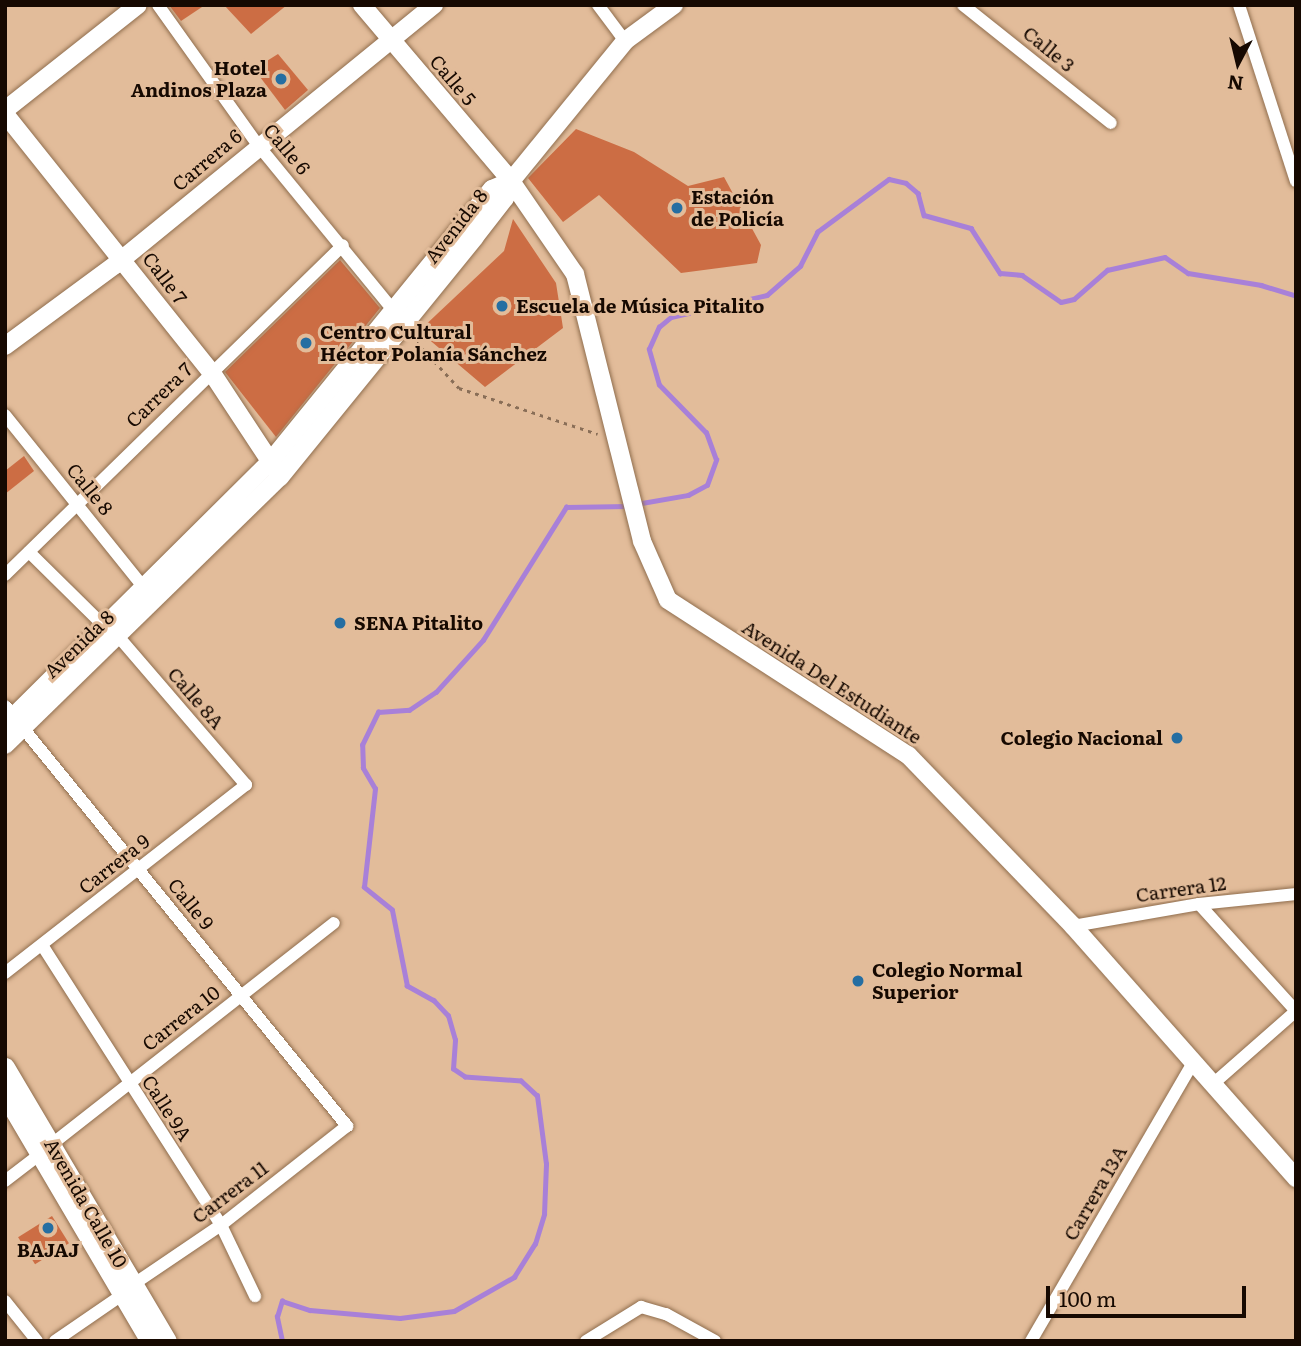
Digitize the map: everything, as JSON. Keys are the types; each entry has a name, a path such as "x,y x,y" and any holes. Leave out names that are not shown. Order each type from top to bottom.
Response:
{"main road":[{"path":"5,112 138,5"},
{"name":"Calle 5","path":"362,5 511,181"},
{"name":"Carrera 6","path":"5,346 124,257 258,145 434,5"},
{"path":"511,181 625,41 674,5"},
{"name":"Calle 7","path":"5,112 124,257 212,373 275,469"},
{"name":"Avenida 8","path":"5,745 12,719 112,632 275,469 505,198 511,181"},
{"name":"Avenida Del Estudiante","path":"511,181 575,274 642,541 668,600 908,755 1073,926 1192,1064 1296,1178"},
{"name":"Avenida 8","path":"112,632 145,589 275,469"},
{"name":"Avenida Calle 10","path":"5,1067 46,1149 128,1290 150,1341"},
{"name":"Avenida Calle 10","path":"5,1095 46,1149"},
{"name":"Avenida Calle 10","path":"128,1290 167,1341"}],"street":[{"name":"Calle 6","path":"158,5 258,145 343,244 400,320"},
{"path":"598,5 625,41"},
{"path":"1239,5 1296,181"},
{"name":"Calle 3","path":"971,8 1111,124"},
{"name":"Carrera 7","path":"5,575 343,244"},
{"name":"Calle 8","path":"5,415 145,589"},
{"name":"Calle 8A","path":"29,552 112,632 246,785"},
{"name":"Calle 9","path":"12,719 347,1126"},
{"name":"Carrera 9","path":"5,973 246,785"},
{"name":"Carrera 12","path":"1073,926 1199,904 1296,894"},
{"path":"1199,904 1296,1011 1213,1084"},
{"name":"Carrera 10","path":"5,1181 334,923"},
{"name":"Calle 9A","path":"42,945 128,1084 221,1225 255,1296"},
{"name":"Carrera 13A","path":"1038,1337 1192,1064"},
{"name":"Carrera 11","path":"55,1341 221,1225 347,1126"},
{"path":"5,1301 37,1341"},
{"path":"593,1339 641,1307 666,1314 715,1341"}],"path":[{"path":"400,320 459,388 618,441"}],"building":[{"path":"169,5 205,5 181,21"},
{"path":"224,5 287,5 251,34"},
{"name":"Hotel Andinos Plaza","path":"278,54 308,90 285,110 254,69"},
{"name":"Estación de Policía","path":"576,129 634,152 688,186 724,177 761,245 757,263 681,273 599,195 563,222 528,178"},
{"name":"Escuela de Música Pitalito","path":"513,219 556,283 563,328 485,387 419,331 504,251"},
{"name":"Centro Cultural Héctor Polanía Sánchez","path":"340,260 380,308 276,437 225,372"},
{"path":"24,456 34,471 5,494 5,471"},
{"name":"BAJAJ","path":"52,1216 69,1243 35,1264 18,1237"}],"waterway":[{"path":"636,504 688,495 707,485 716,460 706,433 659,385 649,349 659,327 671,317 767,295 800,266 817,232 889,179 906,183 918,193 924,215 971,228 1000,273 1022,275 1061,302 1074,299 1107,270 1165,257 1188,273 1261,285 1296,296"},
{"path":"282,1341 277,1317 282,1301 310,1310 400,1318 454,1311 514,1277 535,1244 544,1214 546,1164 537,1096 521,1081 465,1077 453,1069 455,1040 448,1016 434,1001 407,986 392,910 364,887 375,789 363,768 362,745 378,712 409,710 436,692 483,640 566,507 628,506"}],"place":[{"name":"Hotel Andinos Plaza","path":"281,79"},
{"name":"Estación de Policía","path":"677,208"},
{"name":"Escuela de Música Pitalito","path":"502,306"},
{"name":"Centro Cultural Héctor Polanía Sánchez","path":"306,343"},
{"name":"SENA Pitalito","path":"340,623"},
{"name":"Colegio Nacional","path":"1177,738"},
{"name":"Colegio Normal Superior","path":"858,981"},
{"name":"BAJAJ","path":"48,1228"}]}
